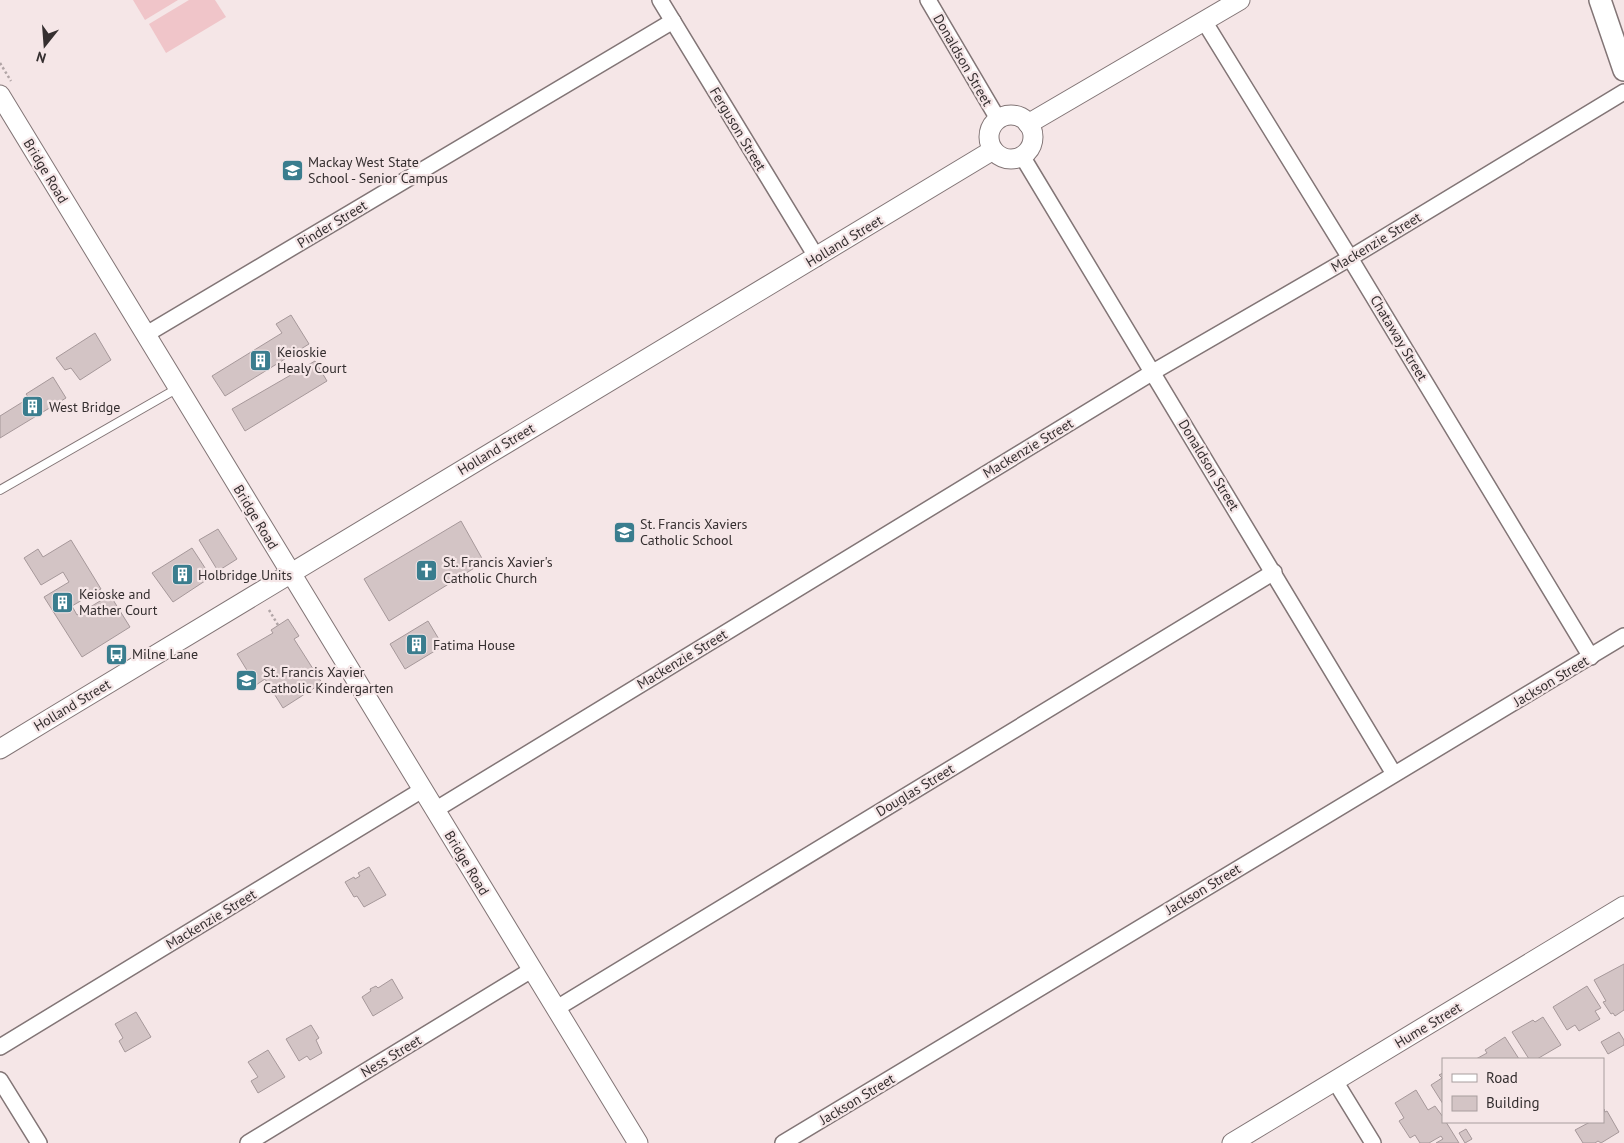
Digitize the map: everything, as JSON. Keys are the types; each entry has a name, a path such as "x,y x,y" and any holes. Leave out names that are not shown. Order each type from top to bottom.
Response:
{"main road":[{"path":"1600,0 1624,70"}],"street":[{"name":"Ferguson Street","path":"660,0 817,258"},
{"name":"Donaldson Street","path":"928,0 998,119"},
{"path":"1028,124 1240,0"},
{"name":"Pinder Street","path":"145,335 673,21"},
{"name":"Chataway Street","path":"1204,21 1350,258 1591,657"},
{"name":"Mackenzie Street","path":"435,810 1153,372 1350,258 1624,92"},
{"name":"Bridge Road","path":"0,96 638,1143"},
{"path":"1013,116 1024,120 1028,124 1033,136 1032,144 1022,156 1006,159 993,150 989,139 990,131 998,119 1013,116"},
{"name":"Holland Street","path":"0,749 290,572 817,258 993,150"},
{"name":"Donaldson Street","path":"1022,156 1394,774"},
{"name":"Douglas Street","path":"556,1008 1274,572"},
{"name":"Jackson Street","path":"783,1143 1624,636"},
{"name":"Mackenzie Street","path":"0,1047 422,790"},
{"name":"Hume Street","path":"1232,1143 1624,906"},
{"name":"Ness Street","path":"248,1143 533,969"},
{"path":"0,1080 39,1143"},
{"path":"1335,1081 1373,1143"}],"lane":[{"path":"0,490 178,388"}],"path":[{"path":"269,610 278,625"}],"shaded area":[{"path":"133,0 178,0 145,20"},
{"path":"189,0 215,0 226,17 166,53 149,24"}],"building":[{"name":"Keioskie Healy Court","path":"291,315 309,344 225,396 212,376 282,333 276,324"},
{"path":"95,333 111,360 80,380 71,368 65,370 56,358"},
{"path":"315,361 327,381 245,431 232,409"},
{"name":"West Bridge","path":"53,377 66,398 0,438 0,416 29,398 26,394"},
{"path":"461,521 484,562 389,621 364,579"},
{"path":"218,529 237,559 218,571 199,540"},
{"name":"Keioske and Mather Court","path":"71,540 101,589 72,606 77,615 110,595 130,627 82,657 44,597 69,582 63,572 41,585 24,558 38,549 43,557"},
{"name":"Holbridge Units","path":"192,548 211,577 173,602 152,573"},
{"path":"288,619 299,636 294,639 322,683 283,708 265,679 256,685 237,654 273,633 271,630"},
{"name":"Fatima House","path":"428,621 443,646 405,669 390,644"},
{"path":"369,867 386,895 364,907 357,896 354,897 345,882 360,876 358,873"},
{"path":"1624,964 1624,1010 1615,1016 1613,1013 1611,1014 1603,1002 1606,1001 1594,980"},
{"path":"392,979 403,998 373,1016 362,997 371,991 370,989 376,986 378,988"},
{"path":"1587,986 1601,1008 1595,1011 1600,1019 1579,1031 1575,1025 1567,1030 1553,1007"},
{"path":"136,1012 151,1037 125,1052 119,1041 123,1038 115,1024"},
{"path":"1543,1017 1561,1045 1539,1058 1528,1058 1512,1032 1533,1020 1535,1022"},
{"path":"311,1025 319,1038 316,1040 322,1053 310,1060 307,1056 299,1061 286,1039"},
{"path":"1619,1032 1624,1040 1624,1045 1608,1054 1601,1042"},
{"path":"1505,1037 1518,1058 1478,1058 1487,1053 1485,1050"},
{"path":"268,1050 285,1077 258,1093 251,1081 258,1077 248,1062"},
{"path":"1442,1078 1442,1102 1431,1085"},
{"path":"1416,1090 1428,1110 1435,1106 1442,1116 1442,1123 1447,1123 1459,1143 1436,1143 1443,1139 1441,1136 1429,1143 1420,1143 1415,1135 1410,1138 1399,1121 1404,1118 1395,1103"},
{"path":"1604,1109 1619,1132 1601,1143 1598,1141 1595,1143 1583,1143 1575,1130 1588,1123 1604,1123"},
{"path":"1466,1129 1472,1139 1465,1143 1459,1133"}],"place":[{"name":"Mackay West State School - Senior Campus","path":"292,170"},
{"name":"Keioskie Healy Court","path":"261,360"},
{"name":"West Bridge","path":"33,407"},
{"name":"St. Francis Xaviers Catholic School","path":"624,532"},
{"name":"St. Francis Xavier's Catholic Church","path":"427,570"},
{"name":"Holbridge Units","path":"182,575"},
{"name":"Keioske and Mather Court","path":"63,602"},
{"name":"Fatima House","path":"417,645"},
{"name":"Milne Lane","path":"116,654"},
{"name":"St. Francis Xavier Catholic Kindergarten","path":"247,680"}]}
